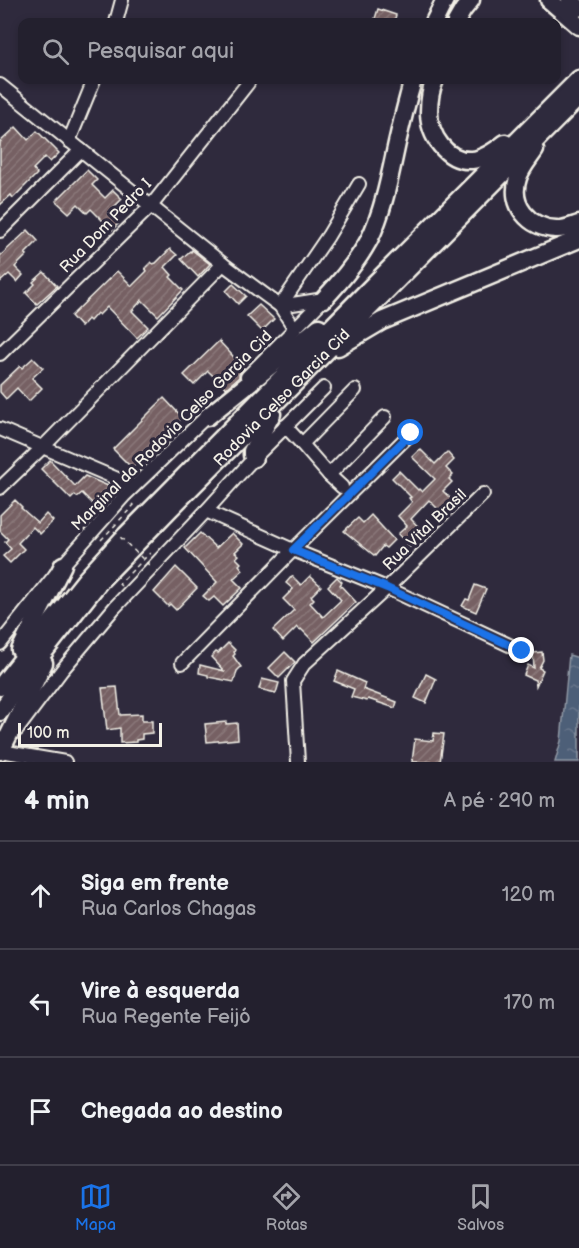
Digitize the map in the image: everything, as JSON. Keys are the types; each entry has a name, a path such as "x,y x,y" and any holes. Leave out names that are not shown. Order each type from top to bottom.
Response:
{"highway":[{"path":"436,18 445,0"},
{"path":"459,18 471,0"},
{"path":"541,0 576,14"},
{"path":"549,0 576,14"},
{"path":"570,0 576,14"},
{"path":"575,0 576,14"},
{"path":"324,299 355,263 377,221 388,185 411,84"},
{"path":"433,84 429,111 431,127 437,140 446,151 463,159 473,160 485,156 551,116"},
{"name":"Rodovia Celso Garcia Cid","path":"0,712 100,581 319,358 577,87"},
{"path":"551,116 518,177 517,201 522,211 539,226 560,230 579,224"},
{"name":"Rodovia Celso Garcia Cid","path":"1,686 80,587 126,536 376,282 551,116"},
{"path":"319,358 382,321 579,239"},
{"path":"207,417 376,282"},
{"path":"254,458 252,451 281,397"},
{"path":"1,686 63,565"},
{"path":"1,752 60,631"}],"street":[{"path":"117,18 122,0"},
{"path":"69,141 92,84"},
{"name":"Rua Dom Pedro I","path":"0,354 151,206 247,84"},
{"path":"1,89 223,264 280,306 295,329"},
{"path":"0,231 81,150"},
{"path":"280,306 328,236 359,184"},
{"path":"0,488 223,264"},
{"path":"280,306 324,299"},
{"name":"Marginal da Rodovia Celso Garcia Cid","path":"0,644 63,565 134,486 207,417 324,299"},
{"path":"65,762 1,752 62,670 115,607 254,458 324,388"},
{"path":"302,444 355,390"},
{"path":"329,475 385,417"},
{"path":"285,426 342,487"},
{"path":"0,429 134,486"},
{"path":"182,663 411,433"},
{"name":"Rua Vital Brasil","path":"298,762 293,681 304,664 387,588 483,494"},
{"path":"206,511 293,550 387,588 522,651"}],"path":[{"path":"114,531 149,565"}],"water":[{"path":"569,655 579,658 579,762 555,762 561,741"}],"building":[{"path":"378,9 396,15 395,18 375,18"},
{"path":"16,127 28,140 37,131 59,153 50,162 45,157 33,169 37,174 13,198 11,195 0,205 0,142"},
{"path":"87,170 97,180 92,185 105,198 113,190 122,199 108,213 118,224 112,230 91,209 87,213 78,204 69,213 56,201"},
{"path":"28,230 38,241 15,267 23,275 17,282 9,274 0,282 0,256"},
{"path":"170,249 177,255 165,267 172,275 170,277 183,290 158,316 142,300 132,311 148,327 137,338 107,307 90,321 88,319 81,327 71,316 117,271 132,286 147,271 145,268 151,262 156,263"},
{"path":"192,250 210,264 198,277 181,259"},
{"path":"44,272 57,286 37,304 26,293 35,284 33,282"},
{"path":"233,284 246,296 238,304 226,291"},
{"path":"259,305 274,319 262,331 247,316"},
{"path":"219,341 244,368 239,377 226,388 208,371 194,385 184,375"},
{"path":"33,358 43,368 32,378 42,388 29,401 17,388 6,399 0,392 0,385 20,366 22,368"},
{"path":"164,398 183,418 132,468 113,449"},
{"path":"420,449 435,464 447,452 454,460 446,468 453,475 449,479 452,482 443,491 456,504 444,515 429,500 411,519 425,534 410,547 398,534 407,526 398,516 412,502 409,498 411,497 392,478 399,471 422,492 435,479 412,457"},
{"path":"50,460 75,486 85,476 115,489 113,497 100,511 82,493 71,499 41,469"},
{"path":"15,500 38,523 46,514 53,521 40,534 33,527 18,543 24,549 10,563 3,556 11,549 5,542 8,539 0,531 0,515"},
{"path":"371,515 394,540 386,548 383,546 375,556 344,531 358,518 363,523"},
{"path":"200,533 216,548 232,533 243,544 235,552 239,555 236,558 243,570 233,579 242,588 223,606 214,597 209,601 203,596 217,582 185,548"},
{"path":"176,567 197,588 176,610 170,604 168,606 154,592"},
{"path":"292,576 301,585 310,576 321,586 311,596 314,599 310,603 323,617 341,600 328,586 337,577 342,582 340,585 356,602 314,642 297,627 283,641 273,630 294,610 283,599 293,589 286,583"},
{"path":"475,585 486,589 476,612 462,606 466,599 469,600"},
{"path":"228,643 235,650 233,656 241,667 237,671 234,682 199,673 200,665 224,671 211,657"},
{"path":"285,652 295,662 279,678 269,668"},
{"path":"542,652 543,660 539,668 543,670 536,686 535,680 524,675 528,665 534,668 533,653"},
{"path":"338,671 365,683 363,689 397,702 395,708 368,699 367,701 351,697 354,689 334,681"},
{"path":"426,674 436,679 426,703 415,698"},
{"path":"262,679 279,683 276,693 259,689"},
{"path":"117,687 120,715 142,714 142,721 152,721 152,733 142,734 142,739 136,742 120,743 120,728 107,730 102,688"},
{"path":"226,722 226,724 237,723 238,739 207,742 205,724"},
{"path":"434,733 444,734 440,762 412,762 415,739 433,741"}],"route":[{"path":"411,433 293,550 387,588 522,651"}]}
